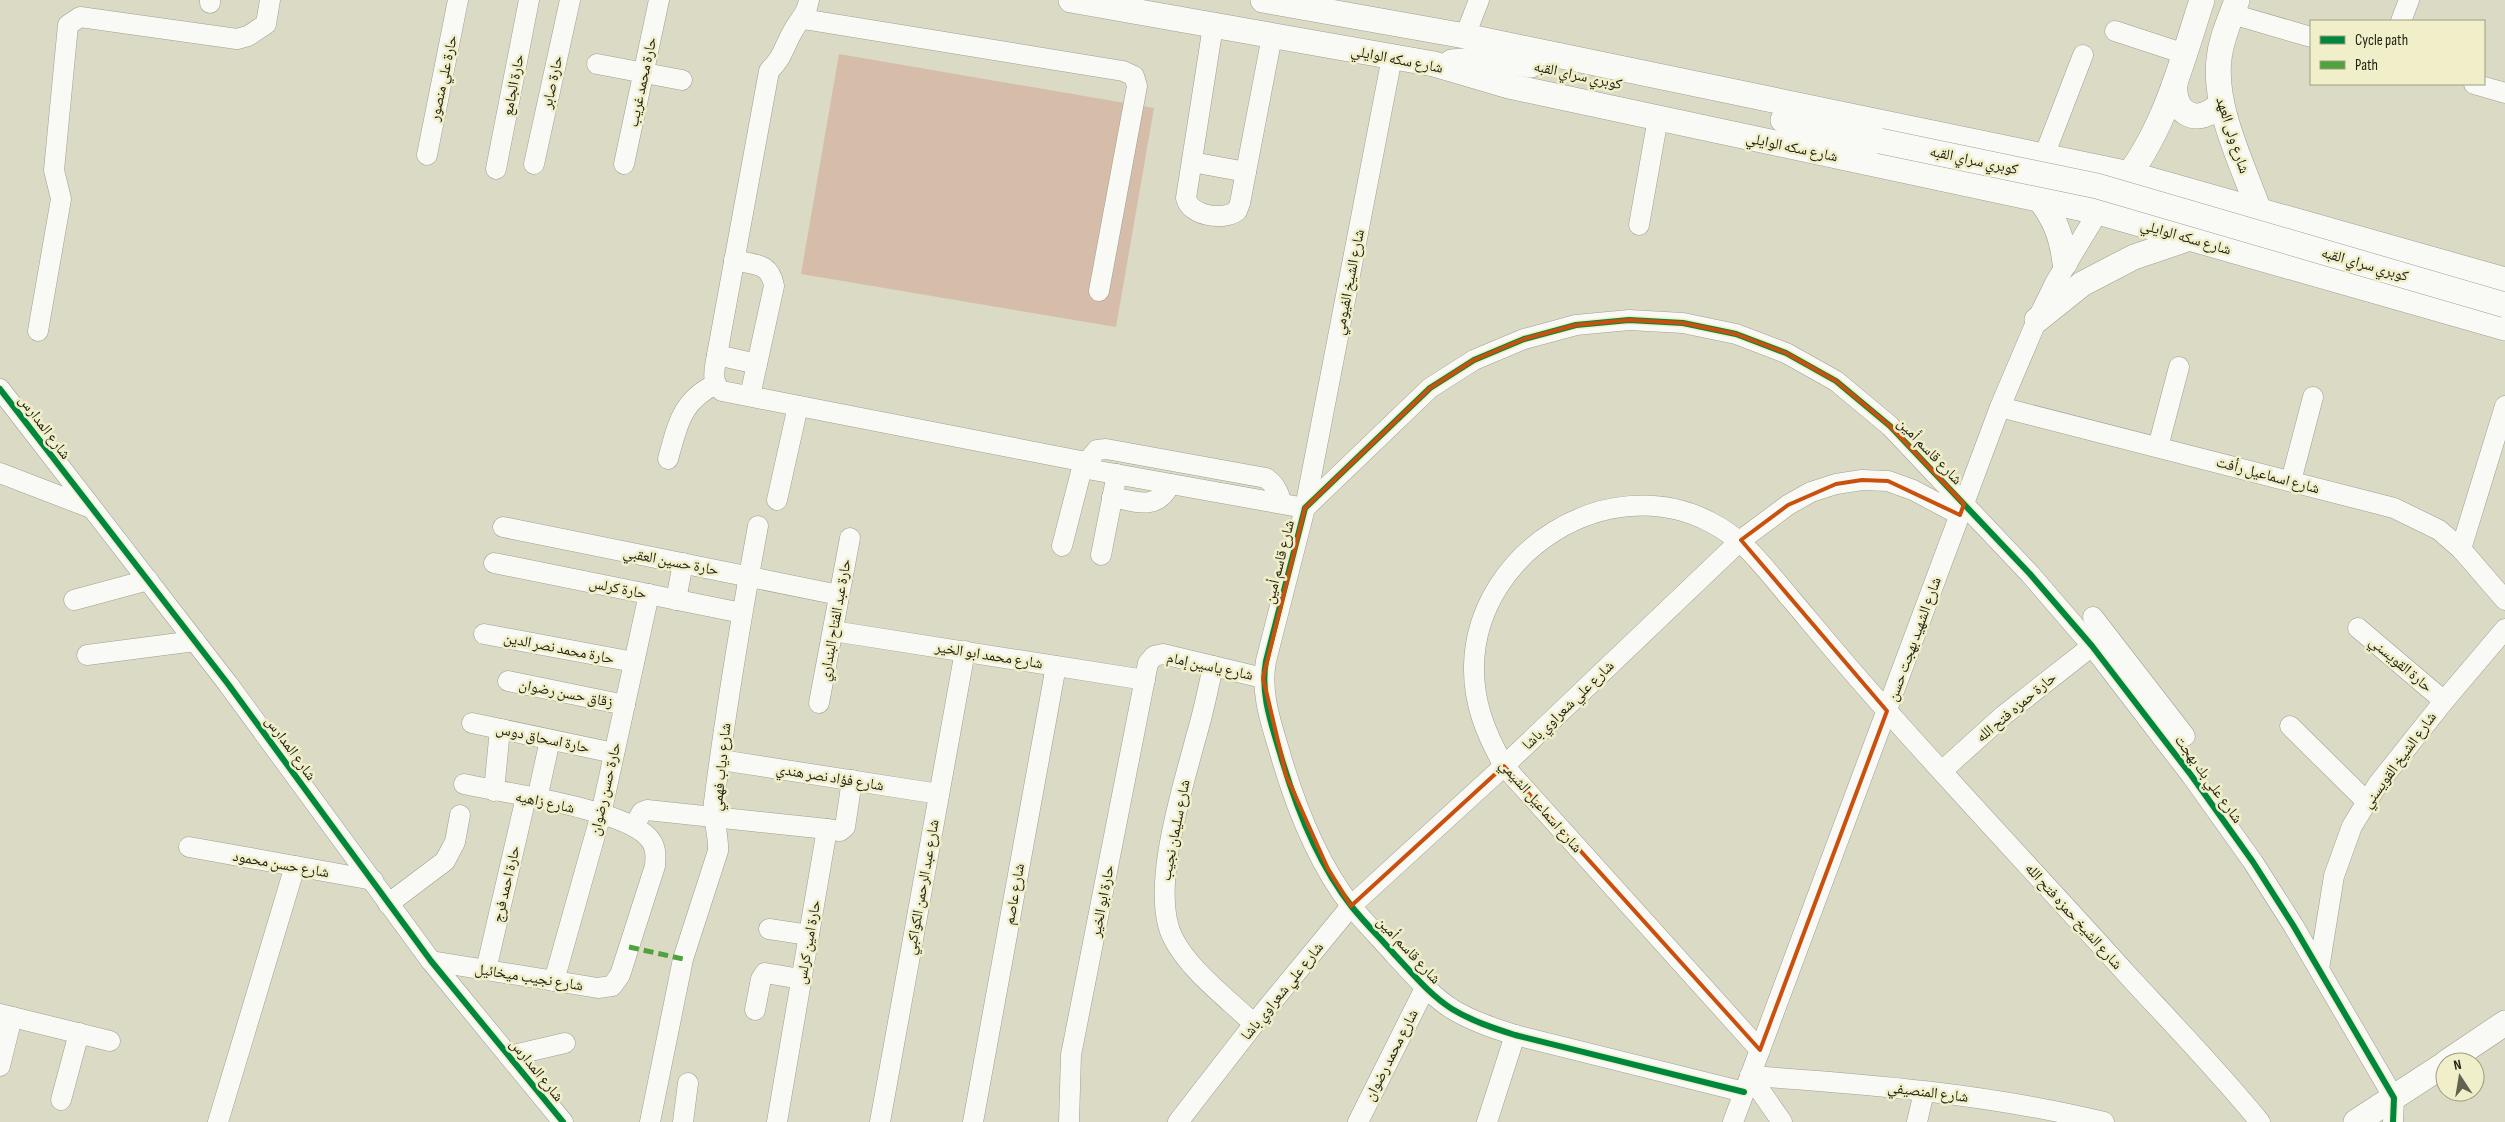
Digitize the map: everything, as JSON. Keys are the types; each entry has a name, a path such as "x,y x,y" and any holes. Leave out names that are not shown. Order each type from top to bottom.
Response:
{"main road":[{"name":"شارع سكه الوايلي","path":"1071,0 1434,64 1509,86 2098,212 2505,328"},
{"path":"1263,0 1465,36 2130,174 2505,280"},
{"path":"2098,212 2130,174 2169,102 2202,0"},
{"name":"شارع ولى العهد","path":"2234,7 2223,33 2218,59 2218,86 2221,102 2259,211"},
{"name":"كوبري سراي القبه","path":"1434,64 1472,60 1512,61 2097,186 2505,305"},
{"path":"2175,83 2174,95 2179,107 2189,114 2201,116 2213,112 2221,102"},
{"path":"2041,201 2054,219 2062,240 2065,263"},
{"path":"2037,320 2082,284 2134,257 2190,238"},
{"path":"2462,1052 2505,1023"},
{"path":"2356,1122 2393,1110 2435,1073"}],"street":[{"path":"38,331 60,198 54,170 68,25 80,17 241,39 266,24 270,0"},
{"name":"حارة علي منصور","path":"427,155 458,0"},
{"name":"حارة الجامع","path":"496,169 529,0"},
{"name":"حارة صابر","path":"534,164 570,0"},
{"name":"حارة محمد غريب","path":"624,164 659,0"},
{"path":"1465,36 1479,0"},
{"path":"2401,20 2409,0"},
{"path":"2234,7 2310,37"},
{"path":"1099,291 1137,86 1134,76 1123,70 806,9 794,28 782,57 769,71 714,372 716,384 722,391 1084,465 1117,474 1306,508"},
{"path":"1212,26 1186,198 1188,205 1194,211 1202,213 1224,216 1237,211 1272,36"},
{"path":"2114,31 2185,54"},
{"path":"2044,156 2083,55"},
{"name":"شارع الشيخ الفيومي","path":"1306,508 1392,57"},
{"path":"597,64 682,80"},
{"path":"2477,85 2505,93"},
{"path":"1639,225 1658,118"},
{"path":"1192,162 1246,172"},
{"name":"شارع الشهيد بهجت حسن","path":"1747,1084 2000,406 2037,320 2065,263 2098,212"},
{"path":"734,260 766,268 773,279 774,286 750,396"},
{"name":"شارع قاسم أمين","path":"1747,1084 1515,1036 1482,1025 1452,1009 1424,988 1351,906 1328,869 1305,823 1286,775 1273,731 1263,678 1306,508 1430,388 1474,360 1524,339 1567,328 1629,320 1683,323 1736,334 1786,353 1836,381 1890,426 1962,509"},
{"path":"717,355 757,364"},
{"path":"2158,447 2179,368"},
{"path":"668,459 681,414 696,396 716,384"},
{"name":"شارع المدارس","path":"0,389 195,641 431,961 564,1122"},
{"path":"2291,481 2313,397"},
{"path":"777,500 798,406"},
{"name":"شارع اسماعيل رأفت","path":"2000,406 2394,508 2439,530 2461,549 2505,600"},
{"path":"2461,549 2505,406"},
{"path":"1062,546 1084,465 1097,450 1106,449 1266,478 1274,484 1279,493 1281,503"},
{"path":"0,473 91,508"},
{"path":"1101,554 1117,474"},
{"name":"شارع علي شعراوي باشا","path":"1178,1122 1254,1024 1351,906 1504,766 1741,540 1788,505 1811,492 1836,484 1862,480 1888,481 1962,509"},
{"path":"1112,497 1146,504 1154,502 1166,492 1170,484"},
{"name":"شارع اسماعيل الشيمي","path":"1760,1050 1504,766 1486,735 1476,700 1474,665 1479,630 1492,596 1512,566 1537,541 1568,522 1602,510 1638,506 1674,510 1708,521 1741,540 1887,712"},
{"name":"شارع علي بك بهجت","path":"1962,509 2030,574 2092,646 2126,675 2191,775 2253,862 2319,969 2393,1110"},
{"name":"شارع دياب فهمي","path":"650,1122 683,959 718,851 719,839 714,816 714,804 732,664 758,526"},
{"name":"حارة حسين العقبي","path":"503,527 839,595"},
{"name":"حارة عبد الفتاح البنداري","path":"819,703 850,538"},
{"name":"حارة كرلس","path":"494,563 742,613"},
{"path":"676,600 683,563"},
{"path":"74,600 148,580"},
{"name":"حارة حسن رضوان","path":"554,981 601,814 648,594"},
{"path":"2093,617 2126,675 2185,736"},
{"name":"حارة القويسني","path":"2358,628 2444,701"},
{"name":"شارع الشيخ القويسني","path":"2319,969 2334,876 2352,826 2378,784 2444,701 2505,629"},
{"name":"شارع محمد ابو الخير","path":"833,631 1145,680"},
{"name":"حارة محمد نصر الدين","path":"484,634 634,662"},
{"path":"87,655 195,641"},
{"name":"حارة حمزه فتح الله","path":"1942,771 2004,715 2092,646"},
{"name":"شارع عبد الرحمن الكواكبي","path":"880,1122 966,651"},
{"name":"شارع ياسين إمام","path":"1145,680 1148,663 1154,656 1164,654 1263,678"},
{"name":"شارع عاصم","path":"973,1122 1056,666"},
{"name":"شارع سليمان نجيب","path":"1213,666 1176,818 1164,882 1165,909 1168,926 1182,952 1254,1024"},
{"name":"حارة ابو الخير","path":"1069,1122 1071,1055 1145,680"},
{"name":"زقاق حسن رضوان","path":"508,681 624,705"},
{"name":"شارع الشيخ حمزه فتح الله","path":"1887,712 2260,1122"},
{"name":"حارة اسحاق دوس","path":"472,723 614,753"},
{"path":"2290,726 2367,802"},
{"path":"494,791 500,729"},
{"name":"حارة احمد فرج","path":"486,970 532,798 550,740"},
{"name":"شارع فؤاد نصر هندي","path":"721,760 939,794"},
{"path":"634,826 642,812 647,810 840,831 845,827 852,780"},
{"name":"شارع زاهيه","path":"464,784 601,814 634,826 650,839 654,848 654,866 620,976"},
{"path":"388,904 445,861 455,842 460,815"},
{"name":"حارة امين كرلس","path":"777,1122 827,829"},
{"name":"شارع حسن محمود","path":"189,847 373,880"},
{"path":"218,1122 295,866"},
{"path":"769,929 809,935"},
{"name":"شارع نجيب ميخائيل","path":"431,961 605,989 617,982 620,976"},
{"path":"755,1010 761,979 765,973 801,979"},
{"name":"شارع محمد رضوان","path":"1358,1122 1424,988"},
{"path":"0,1066 6,1015 110,1041"},
{"path":"60,1100 79,1033"},
{"path":"1487,1122 1515,1036"},
{"path":"509,1056 565,1043"},
{"path":"683,1122 688,1083"},
{"path":"1733,1122 1747,1084 1782,1122"},
{"name":"شارع المنصيفي","path":"1747,1084 1863,1084 1977,1098 2104,1122"},
{"path":"1917,1122 1924,1092"}],"highlighted area":[{"path":"1629,320 1683,323 1736,334 1786,353 1836,381 1890,426 1964,504 1960,515 1888,481 1862,480 1836,484 1788,505 1741,540 1887,711 1760,1050 1504,766 1351,906 1328,869 1286,775 1263,678 1305,508 1430,388 1474,360 1524,339 1576,325"}],"shaded area":[{"path":"839,54 1154,108 1116,327 801,274"}],"marked path":[{"path":"629,947 683,959"}],"cycle path":[{"path":"1744,1092 1515,1035 1467,1017 1436,997 1415,977 1357,913 1329,872 1300,813 1267,707 1264,684 1266,661 1305,508 1430,388 1474,360 1524,339 1576,325 1629,320 1683,323 1736,334 1786,353 1836,381 1890,426 2030,574 2092,646 2191,775 2253,862 2293,925 2394,1098 2393,1122"},
{"path":"0,389 228,684 431,961 563,1122"}]}
